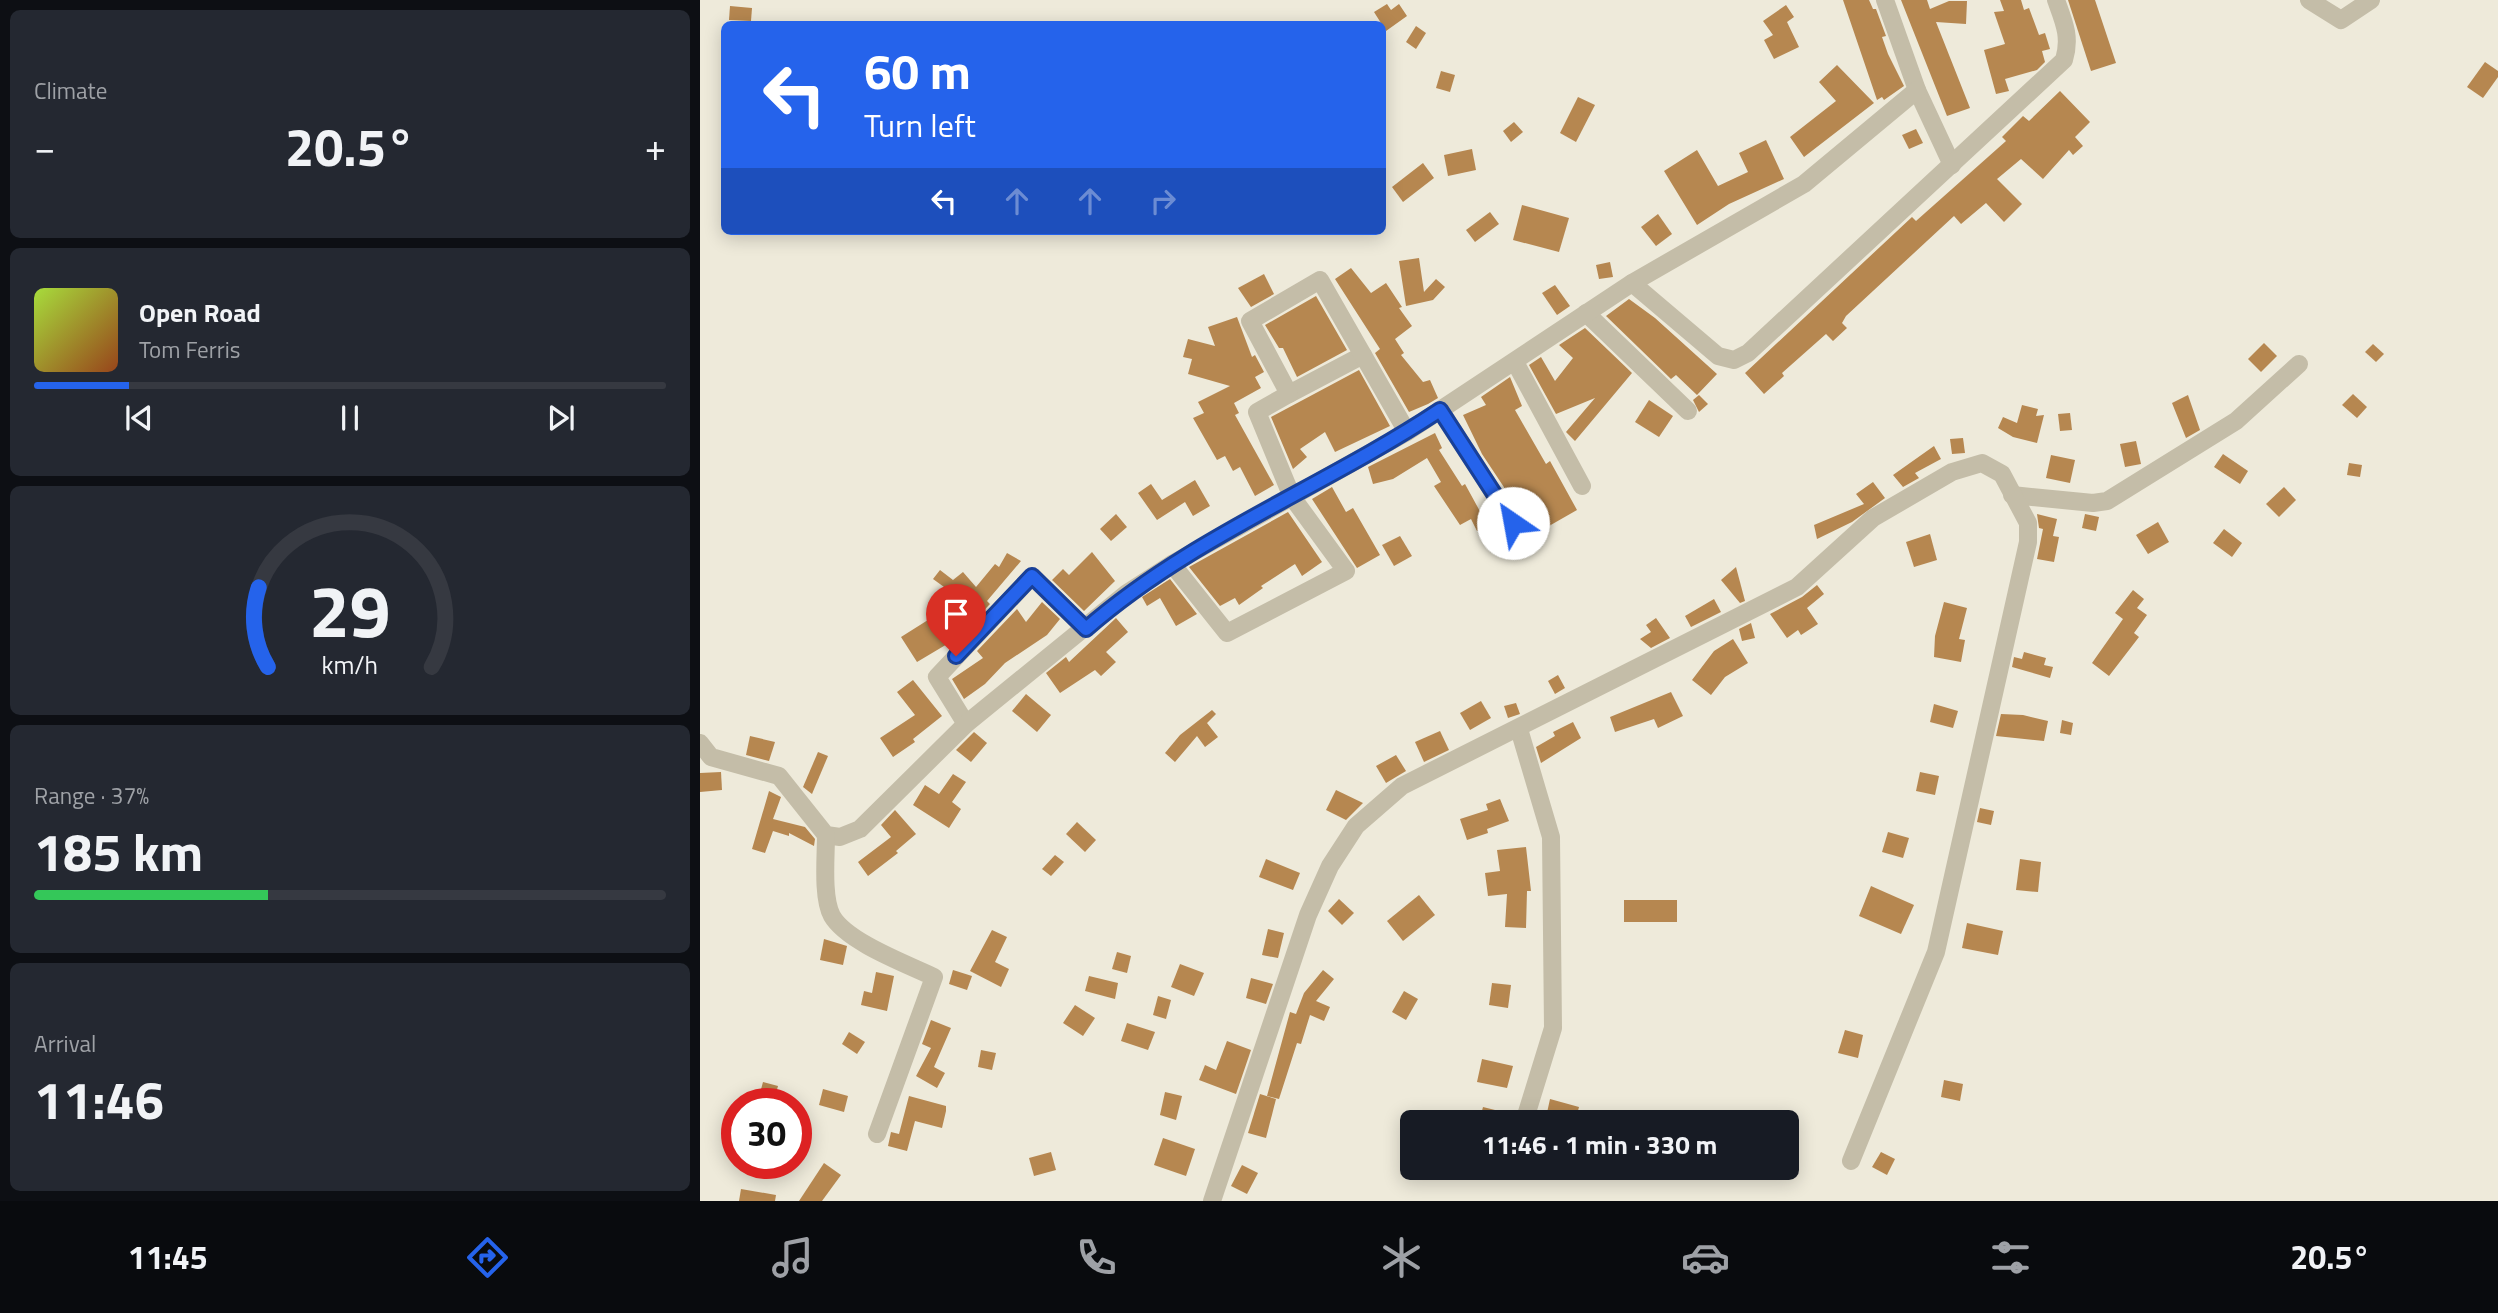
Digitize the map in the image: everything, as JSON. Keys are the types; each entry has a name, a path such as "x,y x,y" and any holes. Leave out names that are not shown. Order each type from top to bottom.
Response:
{"street":[{"path":"1885,0 1917,90 1952,165"},
{"path":"1632,283 1718,356 1734,360 1748,353 2064,60 2069,43 2068,31 2056,0"},
{"path":"2309,0 2341,20 2371,0"},
{"path":"826,835 841,837 860,829 966,724 1127,593 1171,564 1406,432 1632,283 1804,184 1917,90"},
{"path":"1289,394 1250,321 1320,280 1406,432"},
{"path":"1586,313 1688,411"},
{"path":"1171,564 1227,633 1346,571 1292,496 1257,412 1363,355"},
{"path":"1515,362 1582,486"},
{"path":"2012,495 2093,503 2107,501 2236,421 2300,364"},
{"path":"1440,410 1513,523"},
{"path":"1212,1201 1308,915 1329,866 1356,826 1402,786 1797,587 1873,518 1952,472 1982,464 2002,474 2028,523 2028,542 1936,952 1851,1161"},
{"path":"966,724 937,677 1032,576 1086,629"},
{"path":"1518,729 1551,836 1552,1028 1528,1110"},
{"path":"700,743 711,757 779,776 826,835 826,884 832,916 859,941 934,977 877,1133"}],"building":[{"path":"1843,0 1869,0 1873,9 1876,9 1886,36 1882,37 1888,54 1904,86 1884,100 1882,97 1877,100"},
{"path":"1901,0 1927,0 1930,9 1949,1 1967,1 1966,24 1936,22 1970,108 1947,116"},
{"path":"2000,0 2021,0 2024,10 2029,8 2039,35 2045,33 2050,49 2042,51 2045,62 2037,70 2005,79 2009,91 1996,94 1984,50 2005,44 1994,12 2004,11"},
{"path":"2068,0 2095,0 2116,63 2091,71"},
{"path":"1387,4 1391,10 1399,4 1407,16 1386,31 1386,21 1380,21 1374,12"},
{"path":"1786,5 1794,17 1787,22 1799,47 1774,59 1764,40 1773,35 1763,21"},
{"path":"730,6 752,8 751,21 729,20"},
{"path":"1416,26 1426,33 1416,49 1406,42"},
{"path":"2485,62 2498,71 2498,77 2483,98 2467,87"},
{"path":"1837,65 1874,103 1804,157 1790,137 1836,101 1819,82"},
{"path":"1441,71 1455,75 1450,92 1436,88"},
{"path":"2060,91 2090,122 2075,137 2083,146 2073,155 2069,150 2043,179 2021,159 1997,179 2022,204 2004,222 1986,203 1961,224 1954,216 1846,316 1842,323 1847,328 1833,341 1826,334 1782,373 1784,376 1764,394 1745,373 1912,217 1916,221 2006,141 2002,137 2023,116 2029,121"},
{"path":"1578,97 1595,105 1576,142 1560,133"},
{"path":"1514,122 1523,132 1511,142 1503,131"},
{"path":"1916,129 1923,143 1909,149 1902,135"},
{"path":"1766,140 1784,179 1729,204 1697,225 1664,171 1697,150 1718,186 1748,172 1739,153"},
{"path":"1472,149 1476,170 1448,176 1444,155"},
{"path":"1423,163 1434,178 1403,202 1392,187"},
{"path":"1522,205 1569,218 1559,252 1513,240"},
{"path":"1490,212 1499,224 1475,242 1466,230"},
{"path":"1658,214 1672,234 1656,246 1641,227"},
{"path":"1419,258 1424,292 1436,279 1445,287 1433,300 1406,306 1399,261"},
{"path":"1610,262 1613,277 1599,279 1596,265"},
{"path":"1351,268 1371,293 1386,283 1412,326 1395,339 1404,353 1401,355 1423,382 1430,380 1438,398 1409,412 1375,353 1380,349 1335,279"},
{"path":"1264,274 1274,294 1251,307 1238,288"},
{"path":"1555,285 1570,306 1557,315 1542,293"},
{"path":"1316,296 1347,350 1297,377 1283,348 1279,348 1265,325"},
{"path":"1629,299 1655,318 1717,374 1697,395 1676,375 1671,379 1606,316"},
{"path":"1237,317 1252,357 1255,355 1264,372 1255,377 1261,388 1234,403 1239,413 1235,415 1274,485 1255,496 1240,467 1233,471 1225,456 1217,460 1193,418 1204,413 1198,402 1230,386 1188,374 1192,359 1183,357 1188,339 1215,346 1208,327"},
{"path":"1585,328 1632,373 1575,441 1566,432 1595,398 1556,414 1529,365 1541,357 1555,381 1573,358 1559,345"},
{"path":"2264,343 2277,356 2261,372 2248,359"},
{"path":"2373,344 2384,354 2376,362 2365,352"},
{"path":"1359,370 1390,426 1335,452 1325,432 1300,449 1307,457 1293,469 1271,417"},
{"path":"1510,377 1522,406 1515,410 1546,464 1550,461 1577,510 1535,534 1482,454 1463,415 1486,405 1481,397"},
{"path":"2353,394 2367,407 2357,418 2342,405"},
{"path":"1699,395 1708,404 1699,412 1693,400"},
{"path":"2188,395 2200,430 2186,438 2172,403"},
{"path":"1649,400 1673,416 1659,437 1635,422"},
{"path":"2022,405 2038,409 2036,416 2044,415 2037,443 2013,437 1998,428 2003,417 2017,423"},
{"path":"2070,413 2072,430 2060,431 2058,414"},
{"path":"1435,433 1442,448 1439,450 1462,486 1465,484 1488,526 1477,531 1471,519 1460,525 1434,486 1441,482 1427,458 1393,479 1373,484 1368,467"},
{"path":"1963,438 1965,453 1952,454 1950,439"},
{"path":"2136,441 2141,464 2125,467 2120,444"},
{"path":"1934,446 1941,459 1915,473 1919,478 1903,487 1893,475"},
{"path":"2223,454 2248,471 2240,484 2214,467"},
{"path":"2051,455 2075,460 2070,483 2046,478"},
{"path":"2349,463 2362,465 2360,477 2347,475"},
{"path":"1195,480 1210,506 1193,516 1185,502 1157,520 1138,493 1151,484 1162,500"},
{"path":"1873,482 1885,498 1852,522 1817,539 1814,525 1864,504 1856,494"},
{"path":"1332,487 1346,512 1353,508 1380,555 1357,568 1312,499"},
{"path":"2284,487 2296,500 2279,517 2266,504"},
{"path":"1288,512 1322,562 1302,576 1295,564 1261,586 1263,588 1239,605 1235,598 1220,606 1189,567"},
{"path":"1116,514 1127,527 1111,541 1100,529"},
{"path":"2037,514 2057,519 2053,536 2059,537 2054,562 2037,559 2043,529 2039,528"},
{"path":"2085,514 2099,517 2096,531 2082,528"},
{"path":"2158,522 2169,542 2148,554 2136,535"},
{"path":"2224,529 2242,543 2232,557 2213,543"},
{"path":"1930,534 1937,560 1914,567 1906,542"},
{"path":"1400,536 1412,556 1394,566 1382,545"},
{"path":"1092,552 1115,581 1084,611 1052,580 1063,569 1069,575"},
{"path":"1007,553 1021,561 987,601 990,604 959,637 917,662 901,637 947,608 941,601 951,592 933,579 940,570 953,580 963,572 976,587 995,564 999,567"},
{"path":"1736,567 1745,601 1740,603 1721,580"},
{"path":"1170,579 1197,614 1176,626 1160,598 1147,606 1142,597"},
{"path":"1817,585 1824,594 1807,608 1818,624 1801,635 1798,630 1787,638 1770,614 1802,597"},
{"path":"2133,590 2144,599 2137,608 2147,615 2134,633 2139,637 2109,676 2092,663 2123,619 2115,613"},
{"path":"1714,599 1721,612 1691,627 1685,616"},
{"path":"1042,602 1060,619 1047,635 1005,663 985,684 964,699 952,679 983,658 977,651 1017,609 1026,622"},
{"path":"1944,602 1967,608 1959,639 1965,640 1961,662 1934,657 1935,636"},
{"path":"1116,618 1128,632 1106,652 1116,662 1101,676 1095,670 1060,693 1046,673 1066,657 1069,662"},
{"path":"1656,618 1670,638 1651,648 1640,639 1651,632 1646,625"},
{"path":"1751,623 1755,638 1742,641 1739,629"},
{"path":"1733,639 1748,663 1725,677 1711,695 1692,680 1714,651"},
{"path":"2024,652 2046,658 2044,665 2053,667 2050,678 2012,667 2014,657 2022,659"},
{"path":"1558,675 1565,688 1555,694 1548,681"},
{"path":"913,680 942,716 913,739 915,742 893,757 880,738 915,715 897,692"},
{"path":"1671,692 1683,716 1658,728 1654,719 1615,732 1610,717"},
{"path":"1026,694 1051,715 1037,732 1012,711"},
{"path":"1481,701 1491,718 1470,730 1460,713"},
{"path":"1516,703 1520,714 1508,718 1504,706"},
{"path":"1934,704 1958,711 1953,728 1930,722"},
{"path":"1212,710 1216,714 1207,723 1218,737 1205,747 1197,736 1175,762 1165,753 1180,735"},
{"path":"2001,714 2023,715 2048,721 2044,741 1996,736"},
{"path":"2062,720 2073,723 2071,735 2060,733"},
{"path":"1573,722 1581,738 1541,763 1536,747 1555,736 1553,732"},
{"path":"1440,731 1449,750 1424,762 1415,742"},
{"path":"974,732 987,743 971,762 956,750"},
{"path":"750,736 775,742 769,761 746,755"},
{"path":"818,752 828,756 812,794 803,787"},
{"path":"1396,755 1406,771 1386,783 1376,766"},
{"path":"721,772 722,790 700,792 700,773"},
{"path":"1920,772 1939,776 1935,795 1916,791"},
{"path":"953,774 966,782 952,802 961,809 949,828 913,805 925,785 939,794"},
{"path":"1336,790 1363,803 1346,820 1326,810"},
{"path":"769,791 781,797 773,819 805,827 815,839 814,846 789,833 789,836 773,831 765,853 752,849"},
{"path":"1500,799 1509,821 1487,829 1488,833 1467,840 1460,819 1488,810 1486,804"},
{"path":"1980,808 1994,811 1991,825 1977,822"},
{"path":"895,810 916,834 896,851 898,853 868,876 858,862 891,837 881,825"},
{"path":"1077,822 1096,840 1085,852 1066,834"},
{"path":"1888,832 1909,838 1903,858 1882,852"},
{"path":"1526,847 1531,891 1527,891 1526,928 1505,927 1507,894 1488,896 1485,873 1500,871 1497,850"},
{"path":"1055,855 1064,862 1051,876 1042,869"},
{"path":"1266,859 1300,873 1293,890 1259,877"},
{"path":"2020,859 2041,862 2038,892 2016,890"},
{"path":"1871,886 1914,905 1901,934 1859,916"},
{"path":"1419,895 1435,915 1403,941 1387,921"},
{"path":"1339,899 1354,913 1342,925 1328,911"},
{"path":"1624,900 1677,900 1677,922 1624,922"},
{"path":"1967,923 2003,931 1998,955 1962,948"},
{"path":"1268,929 1284,933 1278,958 1262,955"},
{"path":"992,930 1007,937 995,962 1009,969 1001,987 970,971"},
{"path":"824,939 847,946 843,965 820,960"},
{"path":"1117,952 1131,956 1127,973 1112,969"},
{"path":"1180,964 1204,973 1194,996 1171,987"},
{"path":"953,970 972,976 967,990 949,984"},
{"path":"1323,970 1334,979 1316,1001 1330,1007 1324,1021 1310,1015 1301,1044 1297,1043 1279,1099 1267,1096 1290,1012 1296,1014 1304,993"},
{"path":"876,972 894,976 887,1011 861,1005 864,991 872,993"},
{"path":"1089,976 1118,983 1115,999 1085,991"},
{"path":"1251,978 1273,984 1266,1004 1246,998"},
{"path":"1492,983 1511,985 1508,1008 1489,1005"},
{"path":"1404,991 1418,999 1406,1020 1392,1012"},
{"path":"1158,996 1171,1000 1166,1019 1153,1015"},
{"path":"1075,1005 1095,1018 1083,1036 1063,1023"},
{"path":"931,1020 951,1028 934,1067 945,1073 937,1088 916,1076 931,1048 922,1044"},
{"path":"1127,1023 1155,1032 1148,1050 1121,1041"},
{"path":"1845,1030 1863,1035 1858,1058 1838,1053"},
{"path":"849,1032 865,1042 857,1054 842,1044"},
{"path":"1227,1041 1251,1050 1236,1094 1199,1080 1205,1065 1216,1070"},
{"path":"981,1050 996,1053 992,1070 978,1067"},
{"path":"1482,1059 1513,1066 1507,1088 1477,1082"},
{"path":"1944,1080 1963,1084 1960,1101 1941,1097"},
{"path":"763,1082 778,1086 777,1088 761,1088"},
{"path":"823,1089 848,1096 844,1112 819,1105"},
{"path":"1165,1092 1182,1096 1176,1120 1160,1115"},
{"path":"1260,1094 1276,1099 1266,1138 1248,1133"},
{"path":"909,1096 946,1106 946,1111 942,1128 915,1121 907,1151 888,1146 891,1132 899,1134"},
{"path":"1550,1099 1579,1107 1578,1110 1548,1110"},
{"path":"1163,1138 1195,1149 1186,1176 1154,1165"},
{"path":"1051,1152 1056,1170 1034,1176 1029,1158"},
{"path":"1881,1152 1895,1159 1887,1175 1872,1167"},
{"path":"824,1163 841,1175 822,1201 799,1201"},
{"path":"1242,1165 1258,1173 1247,1194 1231,1186"},
{"path":"741,1189 776,1195 775,1201 739,1201"}],"route":[{"path":"956,656 1032,576 1086,629 1127,593 1171,564 1406,432 1440,410 1513,523"}]}
